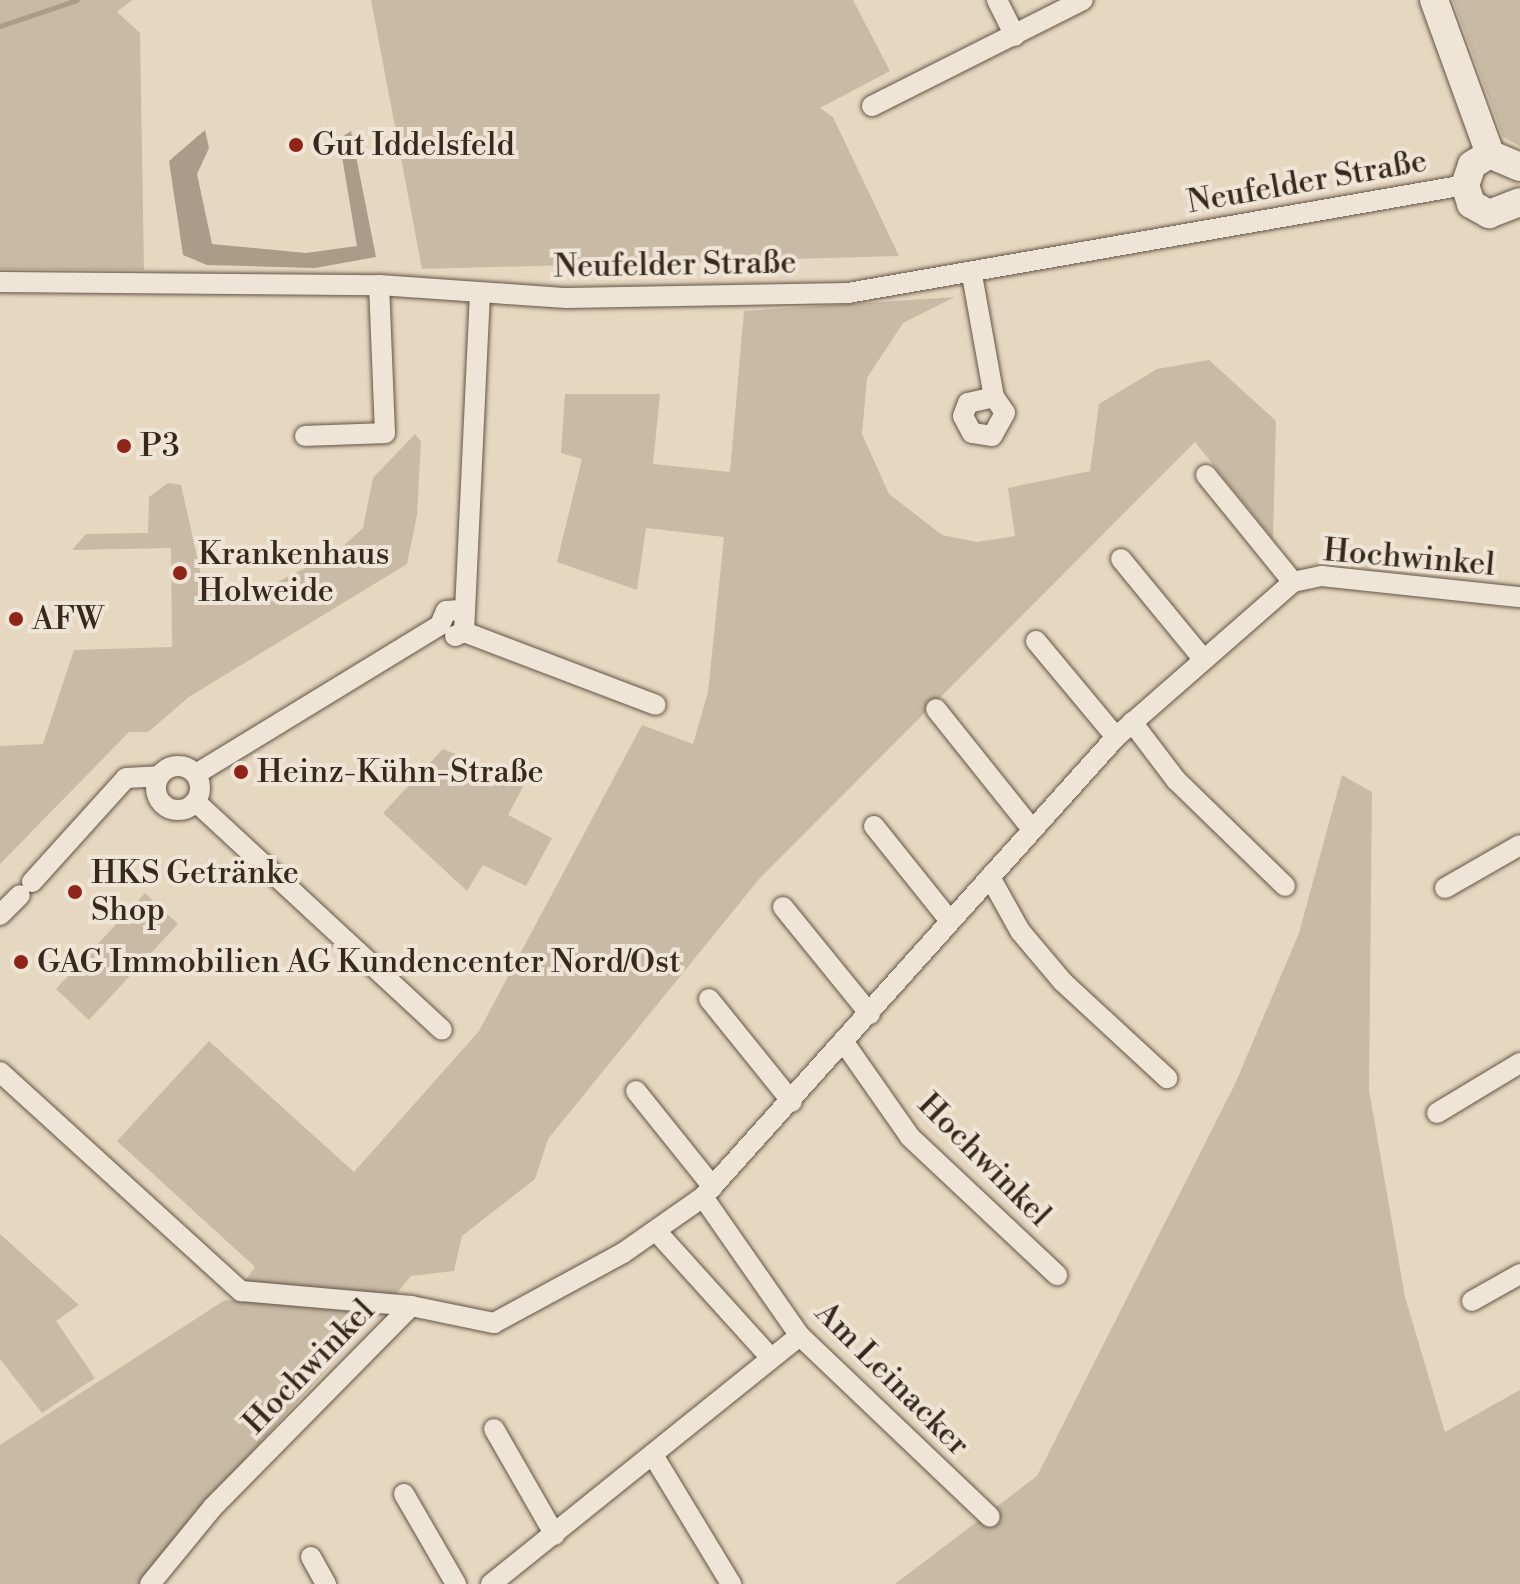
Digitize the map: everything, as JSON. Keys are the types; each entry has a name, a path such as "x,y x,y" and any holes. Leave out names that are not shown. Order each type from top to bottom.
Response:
{"main road":[{"path":"1434,0 1490,154 1520,167"},
{"path":"1490,154 1472,165 1465,185 1471,204 1489,214 1519,206"}],"street":[{"path":"997,0 1015,36"},
{"path":"872,106 1083,0"},
{"name":"Neufelder Straße","path":"0,282 379,285 480,296 848,293 972,275 1465,185"},
{"path":"972,275 994,397"},
{"path":"305,436 385,433 379,285"},
{"path":"464,632 468,620 460,610 480,296"},
{"name":"Hochwinkel","path":"1206,475 1293,582"},
{"path":"1121,559 1203,659"},
{"name":"Hochwinkel","path":"150,1584 213,1507 411,1306 494,1323 657,1232 708,1192 845,1044 1031,828 1116,737 1293,582 1322,576 1520,597"},
{"path":"196,774 440,625 446,611 460,610"},
{"path":"440,625 452,636 464,632 656,705"},
{"path":"1036,641 1116,737"},
{"path":"936,709 1031,828"},
{"path":"1132,722 1176,780 1285,886"},
{"path":"0,915 126,778 159,776 173,766 196,774"},
{"path":"196,774 196,802 442,1030"},
{"path":"159,776 157,792 165,806 181,810 196,802"},
{"path":"874,826 950,921"},
{"path":"1445,888 1520,845"},
{"path":"990,877 1020,931 1063,982 1167,1078"},
{"path":"783,907 870,1014"},
{"path":"709,999 792,1102"},
{"name":"Hochwinkel","path":"845,1044 910,1137 1057,1275"},
{"path":"1437,1113 1520,1063"},
{"path":"0,1072 241,1291 411,1306"},
{"path":"636,1091 708,1192"},
{"name":"Am Leinacker","path":"708,1192 800,1336 990,1517"},
{"path":"657,1232 768,1355"},
{"path":"1472,1301 1520,1274"},
{"path":"491,1584 653,1455 768,1355 800,1336"},
{"path":"494,1429 555,1535"},
{"path":"653,1455 731,1584"},
{"path":"404,1494 456,1584"},
{"path":"311,1557 326,1584"}],"shaded area":[{"path":"0,0 132,0 117,12 140,33 144,270 0,269"},
{"path":"371,0 853,0 890,71 820,108 833,117 899,256 422,269"},
{"path":"1453,0 1520,0 1520,146 1503,137"},
{"path":"205,130 209,148 197,174 212,244 306,253 357,246 339,139 351,131 376,257 315,268 207,265 183,255 169,161"},
{"path":"955,297 903,323 867,378 862,434 889,494 942,535 977,542 1015,536 1008,488 1090,471 1099,404 1157,369 1209,360 1276,421 1273,539 1195,442 760,878 548,1139 535,1179 462,1236 454,1271 411,1276 395,1295 244,1282 255,1267 117,1141 209,1041 354,1172 479,1031 642,725 693,744 708,692 724,537 646,528 637,590 557,562 582,459 561,453 565,394 660,394 653,464 730,472 744,311"},
{"path":"415,434 421,441 417,515 407,564 189,697 148,732 129,732 0,864 0,746 43,744 74,650 172,647 171,548 72,550 86,534 148,533 149,497 168,483 181,485 202,579 233,605 338,551 363,528 373,478"},
{"path":"443,749 525,783 508,815 552,838 526,886 483,865 467,891 383,813"},
{"path":"1342,775 1372,792 1369,1090 1405,1297 1445,1432 1520,1390 1520,1584 895,1584 1037,1476 1235,1084 1299,933"},
{"path":"145,893 178,924 89,1020 56,989"},
{"path":"0,1234 79,1305 56,1321 95,1378 42,1413 0,1359"},
{"path":"225,1300 380,1311 198,1511 144,1584 0,1584 0,1445"}],"waterway":[{"path":"0,26 77,0"}],"place":[{"name":"Gut Iddelsfeld","path":"296,145"},
{"name":"P3","path":"124,446"},
{"name":"Krankenhaus Holweide","path":"180,573"},
{"name":"AFW","path":"16,619"},
{"name":"Heinz-Kühn-Straße","path":"241,772"},
{"name":"HKS Getränke Shop","path":"75,892"},
{"name":"GAG Immobilien AG Kundencenter Nord/Ost","path":"21,962"}]}
